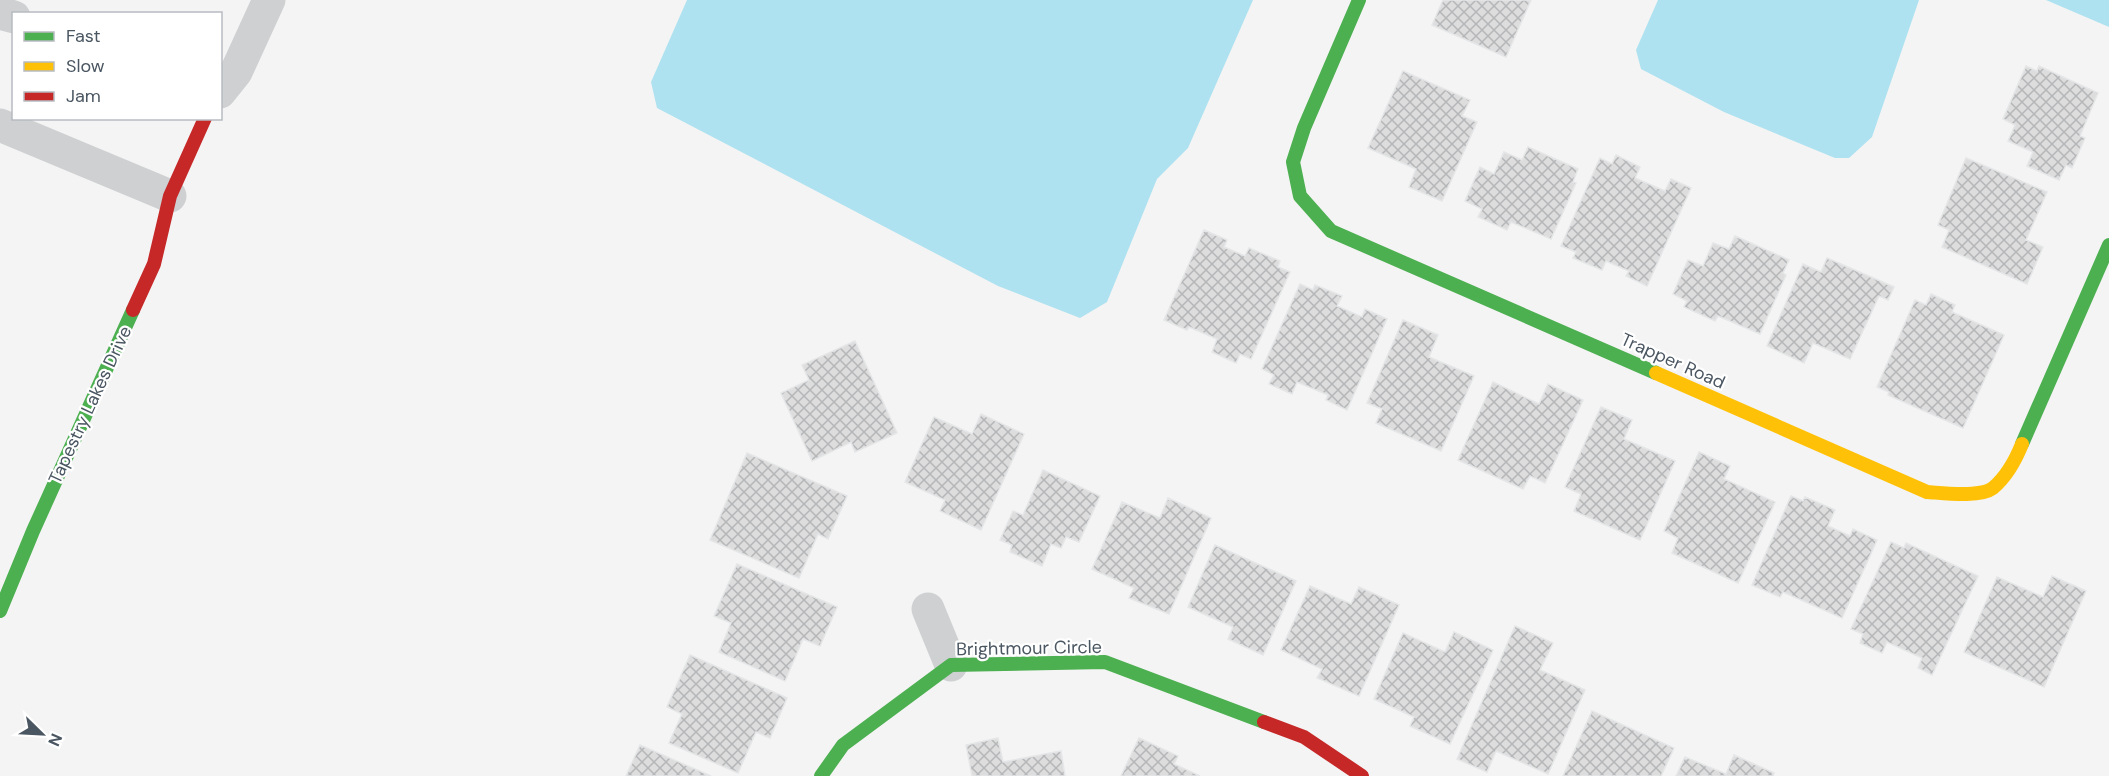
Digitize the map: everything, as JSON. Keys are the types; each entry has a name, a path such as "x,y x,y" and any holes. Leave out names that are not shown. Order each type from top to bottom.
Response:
{"street":[{"path":"222,90 236,72 269,0"},
{"name":"Trapper Road","path":"1359,0 1304,128 1293,162 1300,196 1331,231 1927,492 1965,495 1992,489 2015,461 2109,245"},
{"name":"Tapestry Lakes Drive","path":"0,611 33,531 154,264 170,196 205,120"},
{"path":"0,125 170,196"},
{"path":"928,609 951,665"},
{"name":"Brightmour Circle","path":"821,776 843,745 951,665 1105,662 1304,737 1362,776"}],"water":[{"path":"687,0 1253,0 1188,148 1157,179 1107,302 1080,318 998,286 657,108 651,82"},
{"path":"1658,0 1919,0 1872,137 1849,158 1835,158 1724,112 1641,69 1636,50"},
{"path":"2046,0 2109,0 2109,27"}],"building":[{"path":"1443,0 1531,0 1506,57 1432,25"},
{"path":"2026,66 2037,71 2039,66 2098,93 2080,136 2085,138 2072,168 2066,165 2059,180 2027,166 2033,152 2008,141 2015,125 2003,119"},
{"path":"1403,71 1470,100 1462,116 1477,122 1442,201 1409,187 1416,169 1368,148"},
{"path":"1528,147 1578,169 1573,182 1576,183 1551,239 1511,222 1507,230 1478,217 1482,209 1465,201 1480,167 1494,174 1504,152 1522,160"},
{"path":"1616,155 1640,167 1635,178 1665,191 1671,179 1691,188 1647,286 1626,276 1629,271 1606,261 1602,270 1573,258 1576,252 1561,246 1600,158 1612,164"},
{"path":"1966,158 2047,192 2026,240 2043,247 2027,284 1942,247 1949,230 1938,225"},
{"path":"1204,230 1227,240 1224,247 1245,256 1249,248 1280,261 1278,267 1290,272 1251,359 1240,354 1236,363 1212,352 1217,339 1189,327 1187,330 1164,320"},
{"path":"1735,236 1789,260 1783,273 1786,275 1760,334 1718,316 1715,321 1684,307 1687,301 1673,294 1688,260 1703,266 1713,243 1729,249"},
{"path":"1827,258 1894,287 1888,300 1879,296 1850,359 1813,343 1804,363 1767,346 1803,264 1821,272"},
{"path":"1300,284 1313,290 1315,285 1342,296 1337,306 1362,317 1365,309 1387,319 1347,410 1326,400 1328,395 1297,382 1292,394 1269,384 1274,375 1262,369"},
{"path":"1931,294 1955,305 1952,312 2004,335 1963,428 1888,395 1889,392 1877,387 1915,300 1926,305"},
{"path":"1403,320 1438,335 1429,357 1474,376 1441,451 1376,423 1382,409 1367,403"},
{"path":"855,341 897,433 855,452 851,442 812,461 781,393 809,380 802,365"},
{"path":"1493,382 1539,404 1548,384 1583,400 1545,483 1530,476 1523,489 1458,460"},
{"path":"1601,407 1632,420 1624,439 1675,461 1640,540 1574,511 1581,494 1565,487"},
{"path":"981,414 1024,434 981,530 940,511 945,500 905,482 934,417 972,434"},
{"path":"1699,452 1730,466 1724,479 1775,502 1738,583 1672,553 1678,538 1664,531"},
{"path":"747,453 847,496 828,539 818,534 799,578 710,540"},
{"path":"1043,470 1100,496 1079,542 1066,537 1061,548 1051,544 1042,566 1010,552 1012,545 1000,540 1013,511 1023,515"},
{"path":"1791,496 1803,501 1805,497 1835,510 1828,526 1850,536 1853,529 1877,540 1842,618 1783,592 1780,597 1752,585"},
{"path":"1168,498 1211,518 1169,614 1129,598 1134,588 1092,569 1122,502 1160,518"},
{"path":"1891,542 1904,548 1906,543 1978,576 1932,675 1918,668 1922,658 1887,642 1882,653 1860,643 1863,634 1851,629"},
{"path":"1215,545 1296,581 1263,655 1228,639 1233,627 1188,607"},
{"path":"737,564 837,607 820,646 803,639 785,681 719,652 731,623 714,616"},
{"path":"2052,576 2086,591 2044,687 1964,652 1997,577 2043,597"},
{"path":"1310,586 1351,604 1359,587 1399,605 1359,696 1317,678 1322,669 1281,650"},
{"path":"1515,626 1553,643 1540,670 1585,690 1548,774 1496,751 1487,772 1457,759"},
{"path":"1454,632 1493,650 1450,744 1410,726 1414,717 1374,699 1403,633 1445,652"},
{"path":"690,655 787,698 770,738 756,732 738,773 669,743 682,714 667,707"},
{"path":"1592,711 1674,748 1661,776 1563,776"},
{"path":"998,738 1003,762 1061,751 1065,776 972,776 966,745"},
{"path":"1139,738 1178,756 1174,764 1200,776 1121,776"},
{"path":"640,745 711,776 626,776"},
{"path":"1734,755 1774,773 1773,776 1676,776 1685,757 1726,774"}],"traffic: fast":[{"path":"1359,0 1304,128 1293,162 1300,196 1331,231 1656,373"},
{"path":"2022,444 2109,245"},
{"path":"0,611 33,531 133,310"},
{"path":"821,776 843,745 951,665 1105,662 1264,722"}],"traffic: slow":[{"path":"1656,373 1927,492 1979,493 1993,488 2014,462 2022,444"}],"traffic: jam":[{"path":"133,310 154,264 170,196 204,120"},
{"path":"1264,722 1304,737 1362,776"}]}
